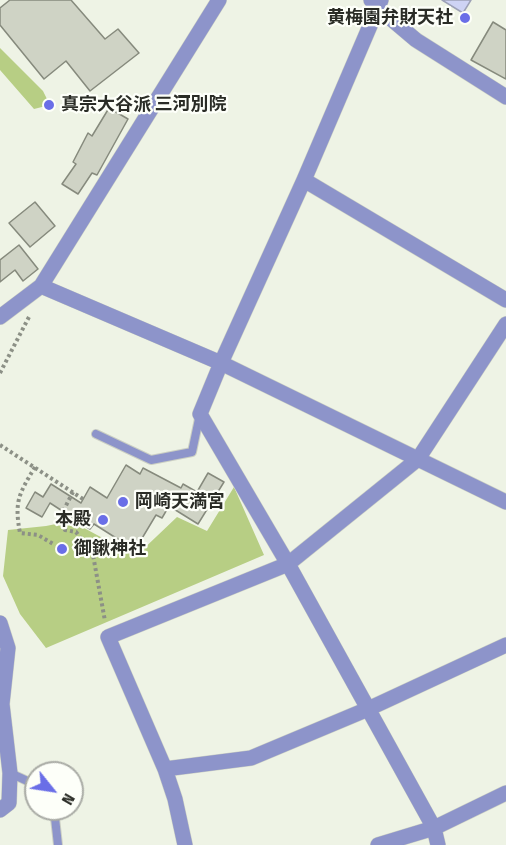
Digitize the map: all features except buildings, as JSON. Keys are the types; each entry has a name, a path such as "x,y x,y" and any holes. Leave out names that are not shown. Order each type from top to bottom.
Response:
{"street":[{"path":"0,317 41,286 219,0"},
{"path":"438,845 434,828 288,564 200,414 220,363 304,180 376,2 416,40 506,97"},
{"path":"304,180 506,300"},
{"path":"41,286 220,363 506,502"},
{"path":"185,845 175,799 165,769 108,637 288,564 418,459 506,324"},
{"path":"0,623 8,648 2,704 10,773 9,803 0,810"},
{"path":"165,769 251,758 368,709 506,645"},
{"path":"378,845 434,828 506,793"}],"lane":[{"path":"96,434 151,460 192,452 200,414"},
{"path":"10,773 24,780"},
{"path":"55,821 58,845"}],"path":[{"path":"0,373 30,314"},
{"path":"0,445 83,499"},
{"path":"35,467 19,494 17,518 20,533 38,534 55,545"},
{"path":"73,492 59,519 65,530 76,532 93,555 108,637"}],"green space":[{"path":"0,48 43,91 50,105 34,109 0,70"},
{"path":"234,487 264,555 46,648 20,614 3,576 8,530 71,521 136,556 177,517 207,531"}],"water":[{"path":"442,0 471,0 463,13"}],"place":[{"name":"黄梅園弁財天社","path":"465,18"},
{"name":"真宗大谷派 三河別院","path":"49,105"},
{"name":"岡崎天満宮","path":"123,502"},
{"name":"本殿","path":"103,520"},
{"name":"御鍬神社","path":"62,549"}]}
